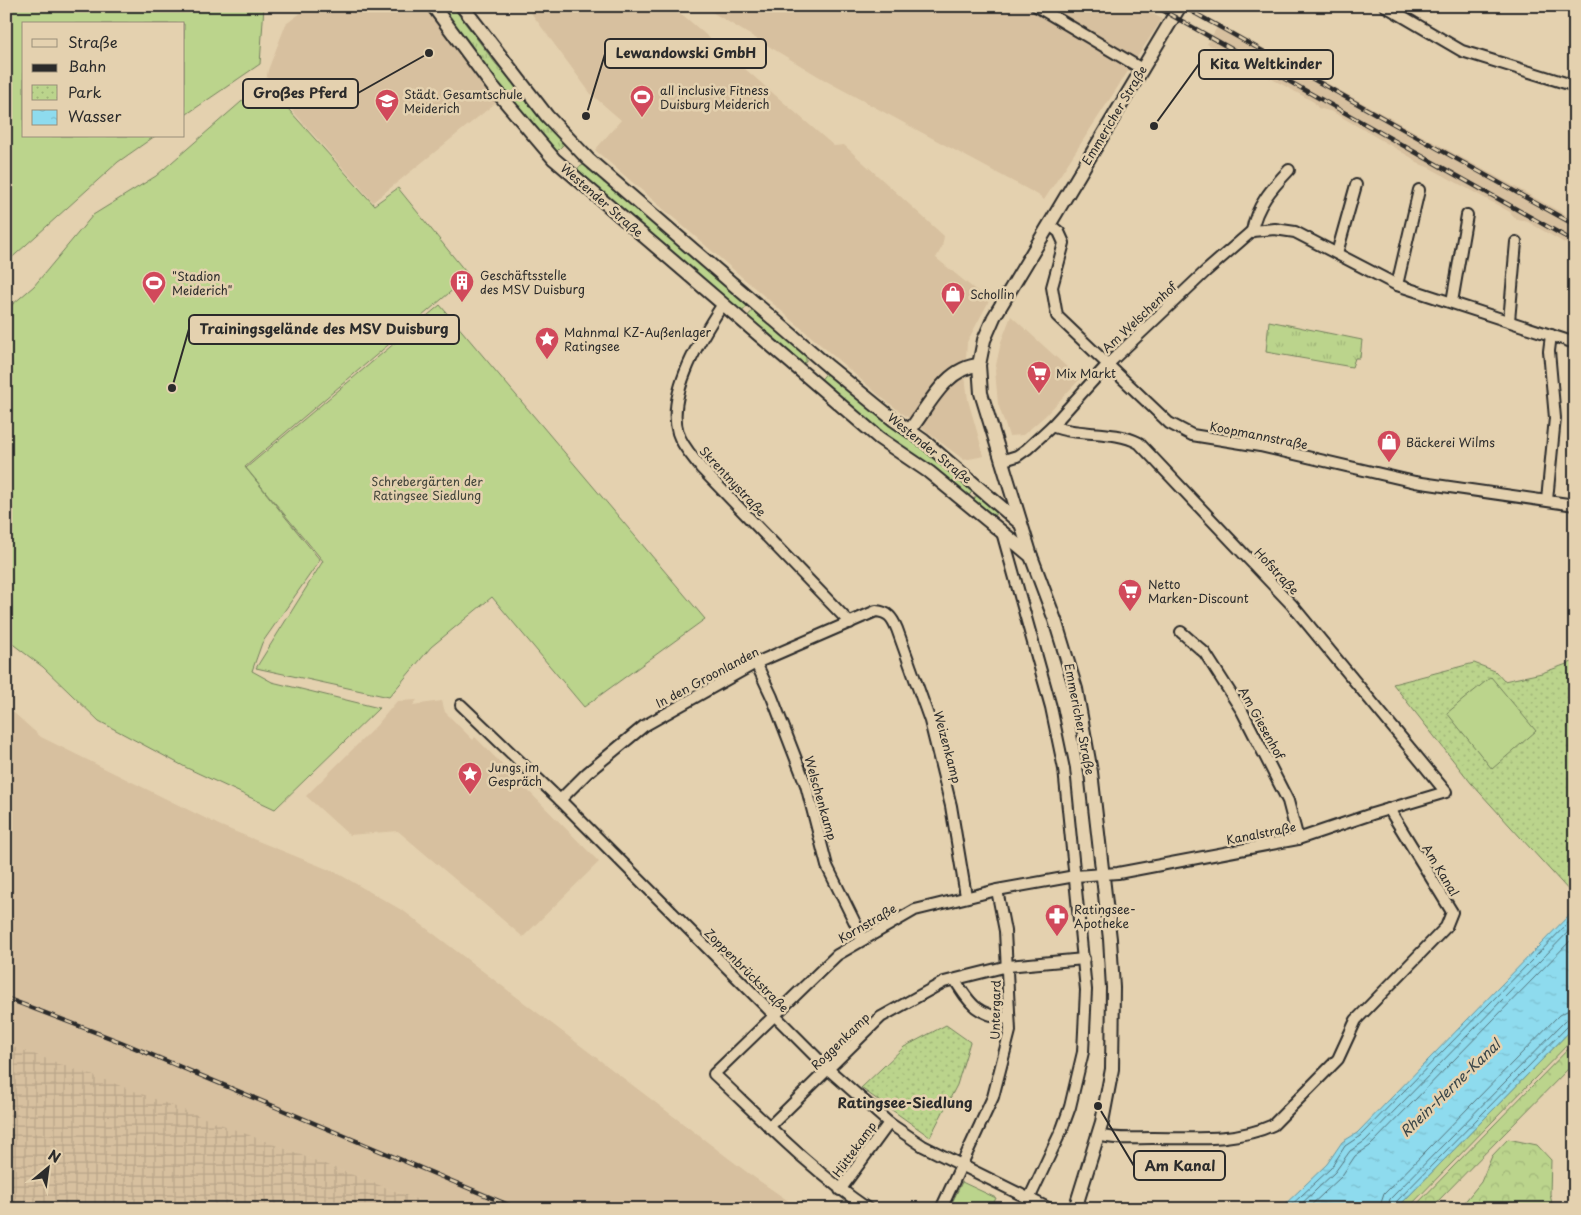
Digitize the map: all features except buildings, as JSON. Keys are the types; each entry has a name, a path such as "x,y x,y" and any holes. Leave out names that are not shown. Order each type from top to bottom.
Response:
{"main road":[{"name":"Westender Straße","path":"433,6 513,112 568,172 879,438 929,472 1002,532 1026,549"},
{"name":"Westender Straße","path":"462,6 547,116 588,158 814,354 910,430 1021,524"},
{"name":"Emmericher Straße","path":"1074,1209 1098,1135 1110,1085 1114,1050 1114,988 1091,772 1076,690 1058,629 1026,549 1021,524 982,400 979,365 984,340 994,317 1180,6"},
{"path":"568,172 576,160 588,158"},
{"path":"798,369 811,365 814,354"},
{"path":"910,430 949,379 967,366 979,365"},
{"path":"1002,532 1011,533 1021,524"}],"street":[{"path":"1036,6 1142,69"},
{"path":"1385,6 1462,50 1575,86"},
{"name":"Am Welschenhof","path":"1001,461 1017,456 1027,449 1052,426 1108,364 1206,271 1252,231 1255,216 1272,188 1289,170"},
{"path":"1337,253 1356,185"},
{"path":"1397,285 1419,190"},
{"path":"1452,302 1467,215"},
{"name":"Koopmannstraße","path":"1050,225 1059,232 1064,243 1052,287 1053,306 1057,316 1169,423 1192,436 1260,446 1418,482 1575,505"},
{"path":"1252,231 1274,229 1295,232 1397,285 1575,343"},
{"path":"1508,321 1516,242"},
{"name":"Skrentnystraße","path":"723,304 696,352 677,399 676,424 681,440 701,468 850,623"},
{"path":"1547,500 1555,418 1549,351 1551,335"},
{"name":"Hofstraße","path":"1052,426 1067,432 1129,438 1139,443 1292,605 1446,792"},
{"name":"Emmericher Straße","path":"1002,532 1053,716 1064,769 1084,959 1083,1052 1062,1129 1029,1199"},
{"path":"1010,558 1026,549"},
{"name":"In den Groonlanden","path":"560,800 587,773 644,726 756,663 876,611 886,612"},
{"name":"Weizenkamp","path":"886,612 893,619 897,628 930,721 951,806 966,896"},
{"name":"Am Giesenhof","path":"1181,632 1205,653 1242,711 1288,801 1298,840"},
{"name":"Welschenkamp","path":"756,663 772,697 806,785 827,866 863,939"},
{"name":"Zoppenbrückstraße","path":"461,704 560,800 828,1069 889,1123 923,1146 1050,1209"},
{"name":"Kanalstraße","path":"1076,876 1102,874 1298,840 1446,792"},
{"name":"Am Kanal","path":"1098,1135 1114,1138 1209,1138 1259,1131 1273,1125 1338,1060 1356,1020 1438,936 1451,919 1452,912 1389,809"},
{"name":"Kornstraße","path":"769,1127 714,1074 836,955 915,910 966,896 1076,876"},
{"name":"Untergard","path":"941,1209 993,1097 1010,1031 1005,931 997,890"},
{"name":"Roggenkamp","path":"769,1127 882,1017 944,982 1008,966 1084,959"},
{"path":"955,980 975,1008 988,1016 1008,1019"},
{"name":"Hüttekamp","path":"840,1190 889,1123"},
{"path":"769,1127 840,1190 868,1209"}],"shaded area":[{"name":"Städt. Gesamtschule Meiderich","path":"310,6 426,6 498,101 373,202 266,81 268,70 286,24"},
{"path":"526,6 665,6 684,16 834,146 844,145 944,236 942,247 936,258 989,301 967,342 965,376 968,400 984,456 964,460 881,397 595,150 621,120 591,94"},
{"path":"702,6 1139,6 1162,19 1044,200 1040,196 828,82"},
{"path":"1219,24 1575,220 1575,249 1528,222 1515,218 1510,212 1430,168 1417,163 1412,158 1333,112 1318,108 1314,102 1234,58 1221,53 1216,48 1207,44"},
{"path":"1011,316 1080,379 1045,416 1023,435 1009,436 998,404 995,370 1001,342"},
{"path":"417,700 413,705 442,701 445,712 473,740 475,737 599,862 523,937 398,831 349,835 306,796 377,725 397,701"},
{"path":"6,706 41,737 221,826 337,873 405,912 748,1173 800,1209 442,1209 6,1044"},
{"path":"6,1044 113,1083 442,1209 6,1209"}],"green space":[{"path":"6,6 264,6 260,64 185,115 185,22 22,22 22,138 152,138 118,162 6,263"},
{"path":"440,6 452,6 496,64 567,141 555,153 515,107"},
{"path":"264,82 374,205 398,188 469,276 245,467 320,560 262,643 252,671 272,682 379,708 275,809 187,768 99,721 43,667 6,639 6,310 34,286 93,215 156,176"},
{"path":"585,164 748,305 741,313 580,174 578,168"},
{"name":"Schrebergärten der Ratingsee Siedlung","path":"440,305 705,619 584,707 492,597 431,647 389,697 256,668 323,561 246,468"},
{"path":"754,309 806,354 806,362 801,363 746,318"},
{"path":"1269,321 1362,340 1360,358 1355,358 1352,367 1266,352"},
{"path":"829,370 974,489 967,498 818,383"},
{"path":"979,493 996,510 995,515 992,516 972,501"},
{"path":"1575,661 1575,889 1571,893 1471,783 1393,684 1474,663 1495,671 1504,681 1542,673"},
{"path":"1491,677 1536,731 1492,769 1447,713"},
{"path":"946,1025 970,1042 957,1085 930,1137 861,1088 904,1047"},
{"path":"1575,1026 1575,1037 1407,1209 1396,1209"},
{"path":"1575,1042 1575,1062 1430,1209 1412,1209"},
{"path":"1508,1139 1537,1145 1551,1160 1550,1194 1553,1209 1459,1209 1481,1182 1492,1156"},
{"path":"962,1182 996,1198 991,1209 949,1209"}],"water":[{"name":"Rhein-Herne-Kanal","path":"1575,909 1575,1026 1396,1209 1280,1209 1327,1164 1342,1142 1357,1133"}],"railway":[{"path":"1155,6 1575,242"},
{"path":"1182,6 1575,225"},
{"path":"6,998 121,1042 518,1209"}],"place":[{"name":"Großes Pferd","path":"429,53"},
{"name":"Lewandowski GmbH","path":"586,116"},
{"name":"all inclusive Fitness Duisburg Meiderich","path":"642,118"},
{"name":"Städt. Gesamtschule Meiderich","path":"387,122"},
{"name":"Kita Weltkinder","path":"1154,126"},
{"name":"Geschäftsstelle des MSV Duisburg","path":"462,303"},
{"name":"\"Stadion Meiderich\"","path":"154,304"},
{"name":"Schollin","path":"953,315"},
{"name":"Mahnmal KZ-Außenlager Ratingsee","path":"547,360"},
{"name":"Trainingsgelände des MSV Duisburg","path":"172,388"},
{"name":"Mix Markt","path":"1039,394"},
{"name":"Bäckerei Wilms","path":"1389,463"},
{"name":"Netto Marken-Discount","path":"1130,612"},
{"name":"Jungs im Gespräch","path":"470,795"},
{"name":"Ratingsee- Apotheke","path":"1057,937"},
{"name":"Am Kanal","path":"1098,1106"}],"district":[{"name":"Ratingsee-Siedlung","path":"905,1102"}]}
